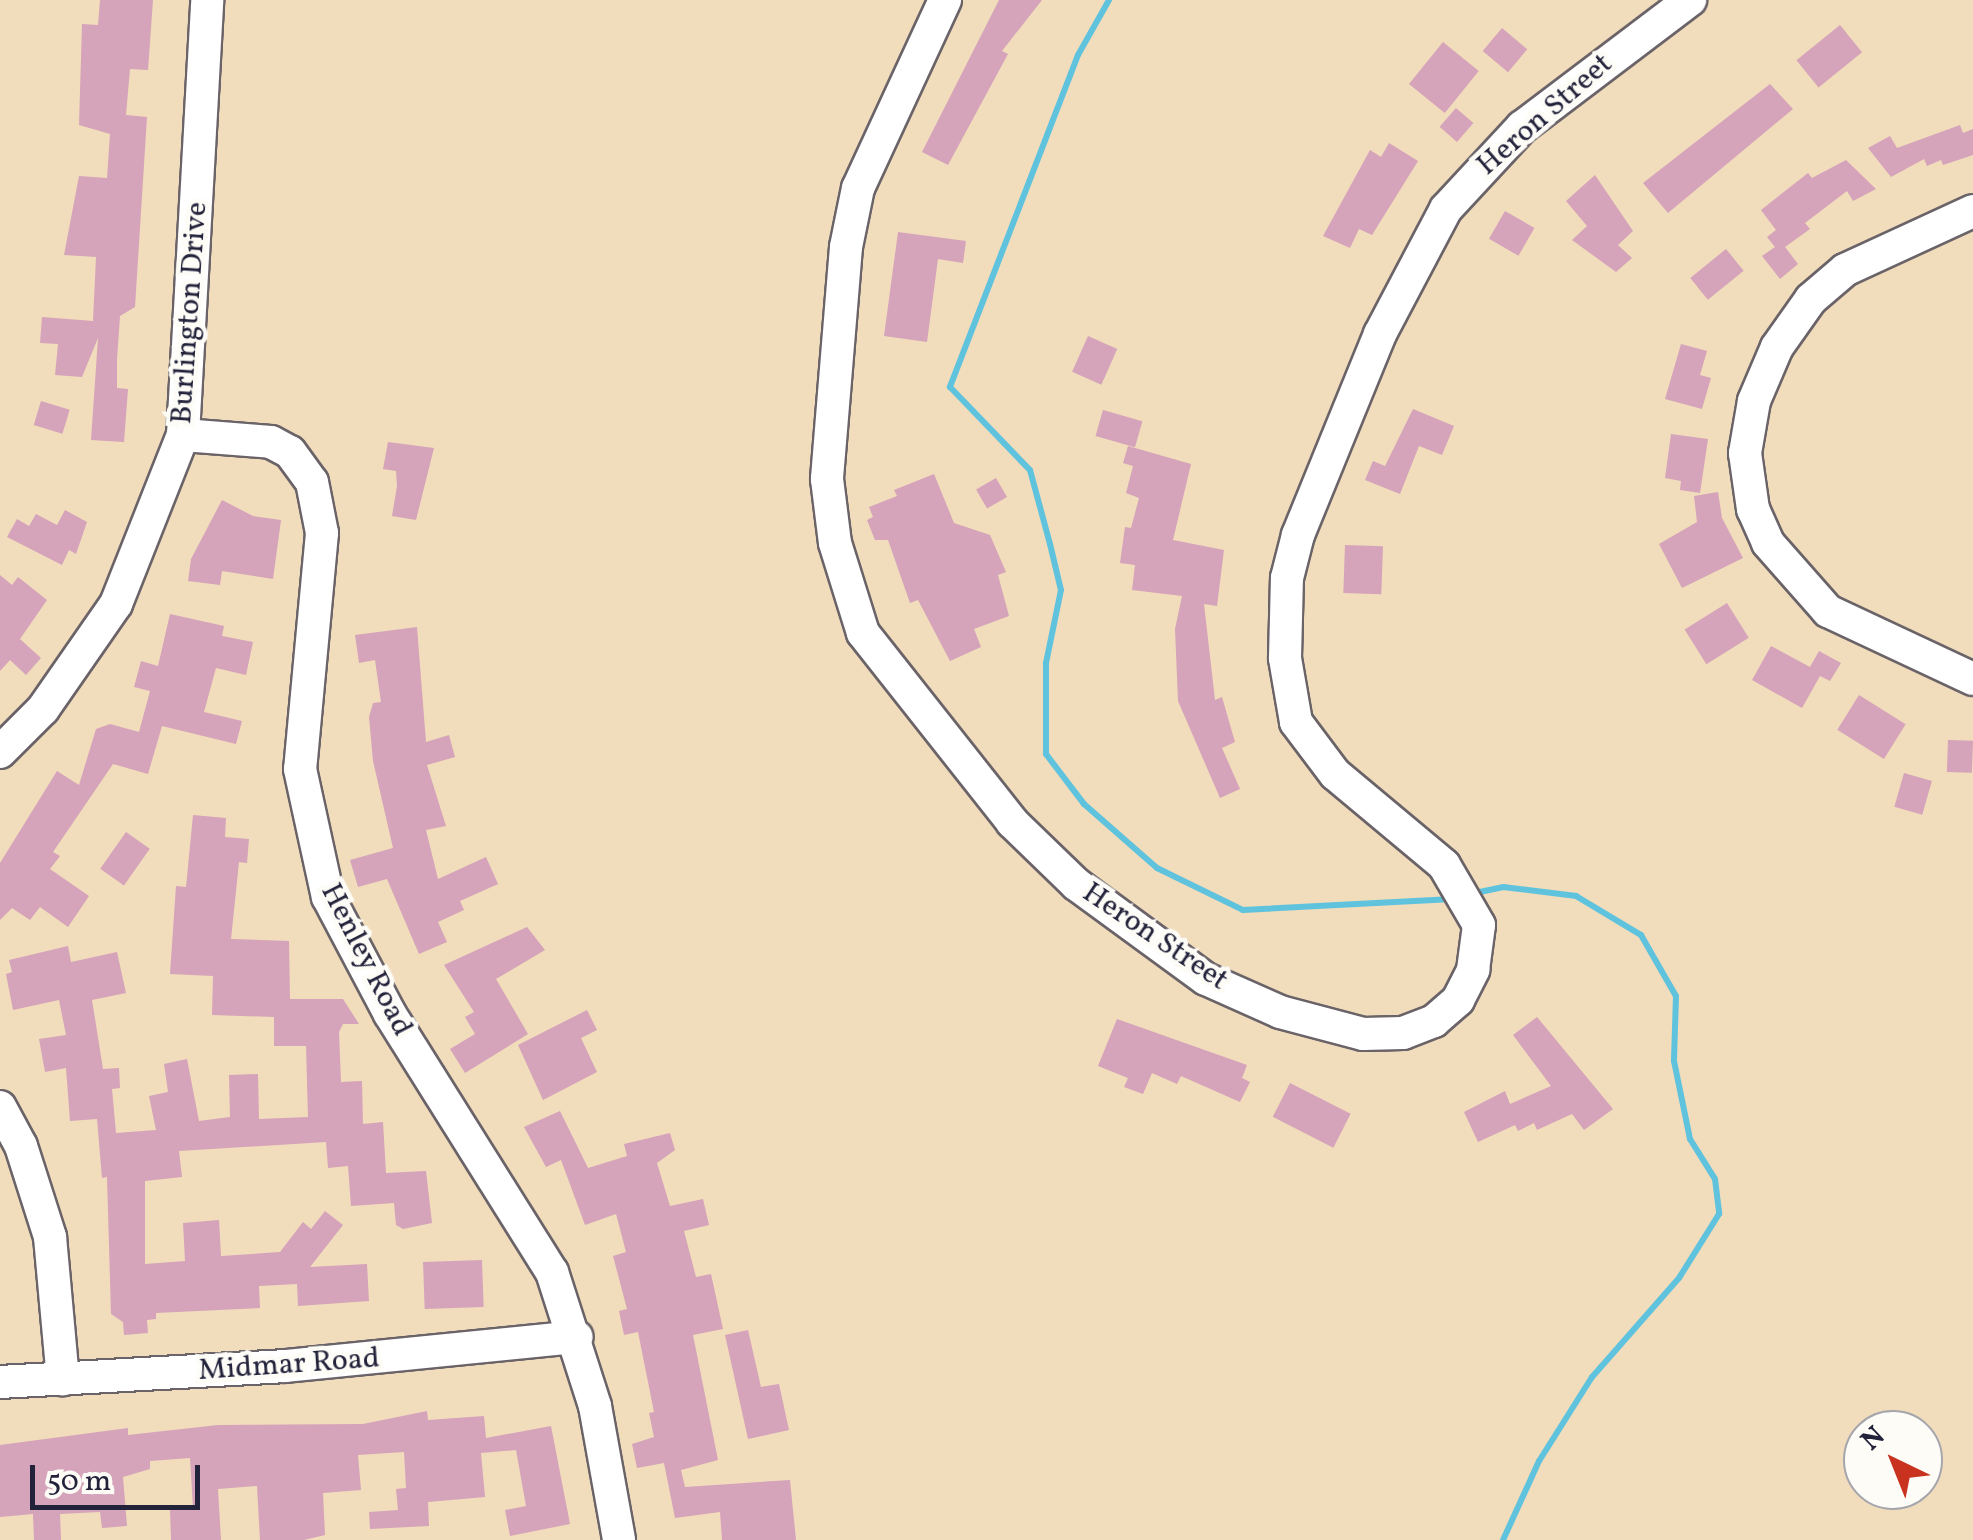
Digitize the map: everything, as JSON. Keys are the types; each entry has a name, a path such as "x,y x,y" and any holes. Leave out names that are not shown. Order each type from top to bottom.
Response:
{"street":[{"name":"Burlington Drive","path":"0,752 43,708 116,604 184,435 207,0"},
{"name":"Heron Street","path":"945,0 858,188 846,247 827,479 835,543 863,633 1036,848 1138,933 1206,979 1280,1012 1363,1034 1403,1033 1434,1021 1458,1000 1473,970 1479,925 1444,865 1335,774 1296,722 1285,658 1287,578 1298,535 1380,334 1446,210 1522,128 1690,0"},
{"path":"1973,212 1845,270 1810,300 1776,347 1754,401 1744,453 1753,509 1768,544 1828,611 1881,641 1973,679"},
{"name":"Henley Road","path":"184,435 271,442 290,452 312,482 322,533 300,769 328,896 390,1014 552,1272 577,1337 619,1540"},
{"path":"0,1107 22,1146 50,1237 63,1379"},
{"name":"Midmar Road","path":"0,1382 304,1365 577,1337"}],"building":[{"path":"100,0 153,0 148,70 130,69 126,115 147,117 135,307 120,316 117,388 128,389 124,442 91,440 98,338 82,377 55,375 58,344 40,343 42,317 93,321 96,257 64,255 79,176 107,178 110,134 79,125 82,24 98,25"},
{"path":"999,0 1042,0 1002,51 1008,54 948,165 922,152"},
{"path":"1840,25 1862,52 1819,87 1796,60"},
{"path":"1502,28 1527,49 1508,72 1483,51"},
{"path":"1443,42 1479,71 1445,113 1409,84"},
{"path":"1770,84 1793,109 1668,213 1643,183"},
{"path":"1456,108 1473,123 1457,142 1440,127"},
{"path":"1960,125 1963,133 1973,129 1973,155 1943,165 1941,160 1927,166 1924,159 1891,177 1868,148 1890,136 1897,148"},
{"path":"1389,143 1418,161 1372,235 1359,229 1350,248 1323,236 1370,150 1381,157"},
{"path":"1846,160 1876,189 1853,201 1847,191 1805,223 1810,229 1785,247 1798,264 1780,279 1762,256 1775,247 1767,237 1776,230 1761,210 1808,173 1812,178"},
{"path":"1595,175 1633,231 1618,245 1632,258 1616,272 1572,240 1587,226 1566,201"},
{"path":"1505,211 1534,228 1518,256 1489,239"},
{"path":"898,232 966,241 963,263 938,259 927,342 884,336"},
{"path":"1726,249 1744,271 1708,300 1690,278"},
{"path":"1088,336 1117,349 1101,385 1072,372"},
{"path":"1681,344 1707,351 1700,375 1711,378 1702,409 1665,399"},
{"path":"41,401 70,410 62,434 34,425"},
{"path":"1413,409 1454,426 1442,455 1419,446 1400,494 1365,480 1373,461 1385,466"},
{"path":"1103,410 1142,421 1135,447 1096,436"},
{"path":"1671,434 1708,439 1700,493 1680,490 1681,481 1665,478"},
{"path":"388,442 434,448 416,520 392,516 397,486 396,471 383,469"},
{"path":"1128,446 1191,464 1173,540 1224,550 1217,606 1204,604 1215,700 1222,697 1235,742 1222,748 1240,789 1220,798 1178,701 1175,629 1182,596 1132,590 1135,565 1120,563 1125,527 1131,528 1139,498 1126,493 1133,466 1123,463"},
{"path":"934,474 954,523 990,535 1006,572 998,575 1009,616 974,629 981,647 950,661 918,600 910,603 888,540 875,540 867,520 873,517 869,507 897,496 894,490"},
{"path":"996,478 1007,497 987,509 976,490"},
{"path":"1718,492 1722,518 1743,558 1682,588 1659,544 1697,522 1694,496"},
{"path":"222,500 253,516 281,520 273,579 222,571 220,585 188,581 191,559"},
{"path":"65,510 87,522 76,554 69,550 62,565 7,537 17,519 29,526 36,514 57,525"},
{"path":"1345,545 1383,546 1381,594 1343,593"},
{"path":"0,575 12,585 18,577 47,600 20,639 41,658 26,675 10,660 0,671"},
{"path":"1727,603 1749,638 1706,664 1685,629"},
{"path":"170,614 224,626 222,636 253,642 246,675 216,668 204,712 242,721 236,744 162,726 148,774 113,764 53,852 60,856 50,869 89,896 68,927 40,907 30,920 12,908 0,920 0,863 57,771 79,785 96,729 110,724 139,732 150,691 134,687 141,661 158,666"},
{"path":"417,627 426,742 449,735 455,757 427,765 446,826 426,830 438,879 486,857 498,884 460,901 464,910 438,922 447,942 419,954 387,879 358,887 350,860 393,848 373,761 369,717 373,703 381,702 375,660 359,663 355,635"},
{"path":"1771,646 1810,667 1819,651 1841,663 1830,681 1820,676 1802,708 1752,680"},
{"path":"1859,695 1906,724 1884,759 1837,730"},
{"path":"1948,740 1973,741 1972,773 1947,772"},
{"path":"1904,773 1932,781 1922,815 1894,807"},
{"path":"193,815 226,818 225,837 249,839 247,863 239,862 231,939 289,941 290,999 343,999 359,1024 343,1024 339,1032 341,1082 362,1081 363,1124 383,1122 386,1173 426,1171 432,1223 403,1229 396,1225 394,1203 351,1206 348,1166 328,1168 326,1142 179,1151 182,1177 145,1181 145,1264 185,1261 183,1223 219,1220 221,1256 280,1252 303,1222 311,1229 325,1211 343,1225 310,1267 367,1264 369,1301 298,1306 297,1284 259,1286 260,1308 156,1313 156,1319 147,1320 148,1333 124,1335 123,1322 111,1314 107,1177 102,1178 97,1119 70,1121 66,1068 45,1072 39,1039 66,1035 59,1000 13,1010 6,974 12,972 9,960 68,946 71,962 117,952 126,993 92,1000 103,1069 119,1068 120,1088 112,1089 116,1133 156,1130 149,1096 168,1092 164,1064 187,1059 199,1121 230,1117 229,1075 258,1074 259,1119 308,1117 306,1046 274,1046 274,1017 212,1015 213,976 170,974 176,886 186,887"},
{"path":"126,832 150,849 124,885 100,869"},
{"path":"527,927 545,950 496,979 528,1034 465,1073 450,1049 475,1034 465,1017 474,1012 444,965"},
{"path":"587,1010 597,1030 581,1038 597,1072 543,1100 518,1045"},
{"path":"1537,1017 1613,1109 1584,1130 1572,1114 1537,1130 1534,1123 1518,1131 1515,1125 1478,1142 1464,1112 1505,1091 1510,1104 1551,1086 1513,1035"},
{"path":"1117,1019 1247,1065 1242,1078 1250,1082 1240,1102 1181,1076 1177,1084 1152,1073 1143,1094 1124,1087 1128,1078 1098,1066"},
{"path":"1290,1083 1351,1114 1333,1148 1273,1117"},
{"path":"560,1111 588,1168 627,1156 624,1144 670,1133 675,1150 657,1163 670,1206 703,1199 709,1225 684,1231 696,1277 711,1274 723,1329 693,1335 718,1460 681,1470 685,1487 790,1480 796,1540 722,1540 720,1512 675,1518 664,1463 637,1468 632,1444 654,1437 649,1413 654,1412 638,1332 624,1335 619,1311 627,1309 613,1256 626,1252 616,1214 585,1225 561,1160 546,1167 524,1127"},
{"path":"482,1260 484,1307 425,1309 423,1262"},
{"path":"748,1330 761,1387 779,1384 789,1430 748,1439 725,1335"},
{"path":"427,1411 428,1420 484,1416 486,1438 551,1426 570,1524 510,1536 505,1510 526,1506 516,1450 481,1453 485,1497 428,1502 429,1526 370,1529 369,1512 398,1510 396,1489 406,1488 404,1452 358,1455 361,1490 323,1493 325,1535 304,1540 260,1540 257,1486 218,1489 221,1540 171,1540 170,1510 193,1508 190,1458 150,1461 150,1469 123,1477 127,1526 102,1528 100,1512 60,1514 61,1540 34,1540 33,1514 0,1517 0,1445 128,1428 128,1435 218,1425 363,1424"}],"waterway":[{"path":"1109,0 1078,55 950,387 1030,470 1050,544 1061,590 1046,663 1046,754 1084,804 1157,868 1243,910 1453,899"},
{"path":"1475,893 1503,887 1576,896 1641,935 1676,996 1674,1061 1690,1139 1715,1179 1719,1214 1679,1278 1592,1377 1539,1461 1503,1540"}]}
